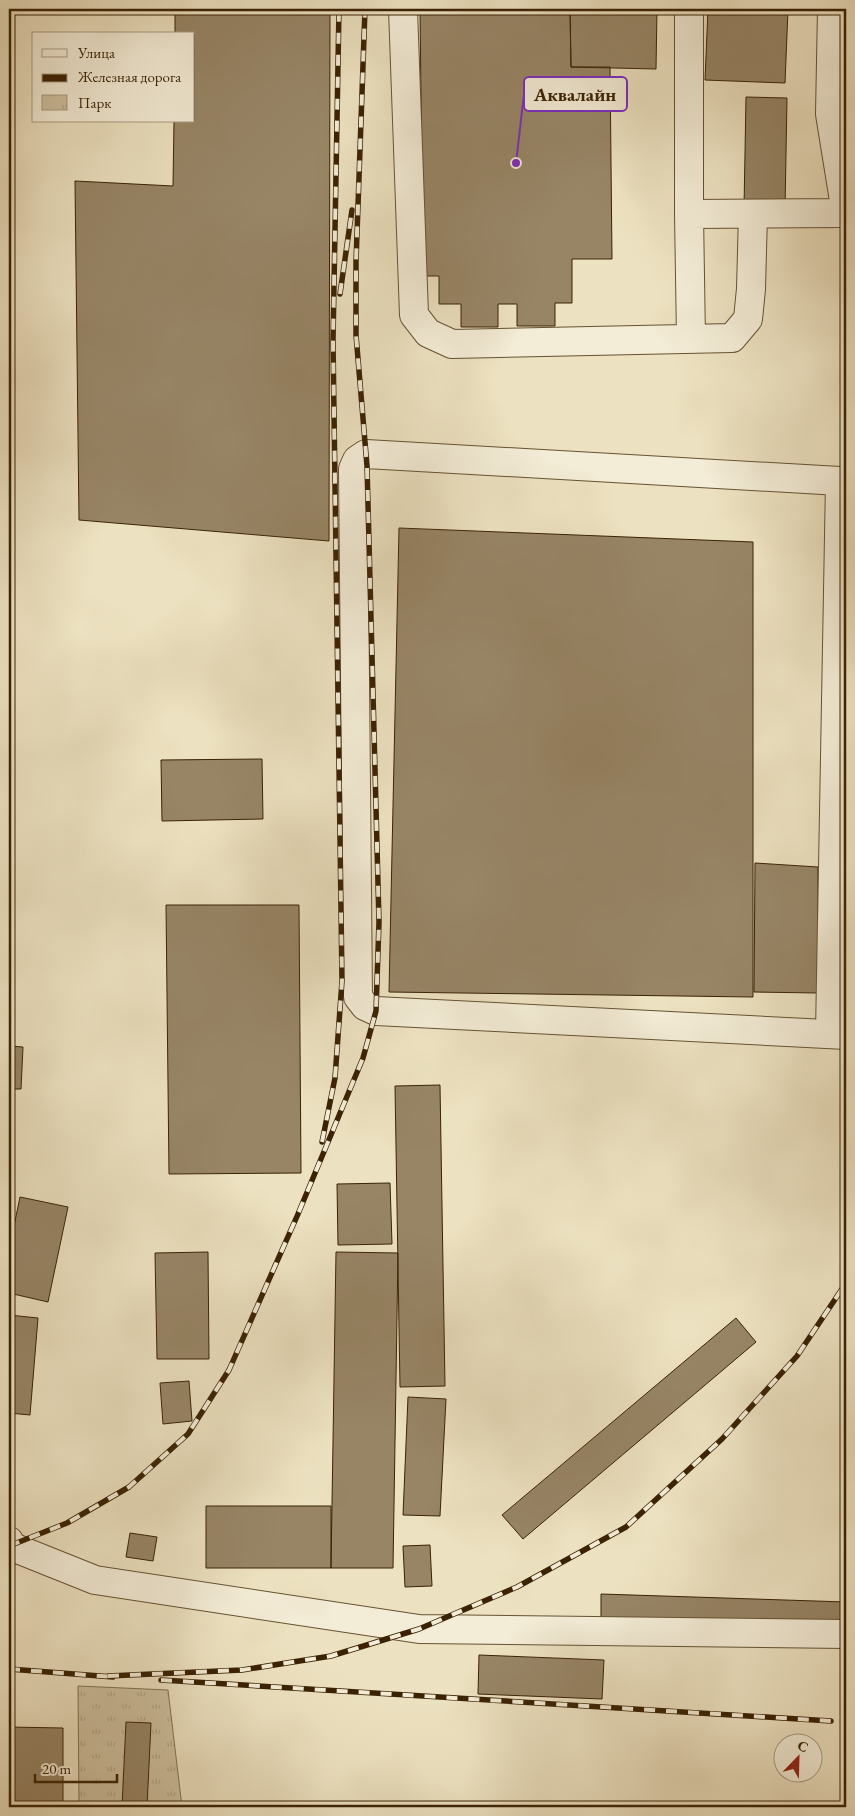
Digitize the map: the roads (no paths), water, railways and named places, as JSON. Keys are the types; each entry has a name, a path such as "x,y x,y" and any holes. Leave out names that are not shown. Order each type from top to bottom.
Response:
{"lane":[{"path":"402,9 414,315 428,333 452,344 732,338 748,318 751,289 753,214"},
{"path":"689,9 691,339"},
{"path":"689,214 846,213 830,114 832,9"},
{"path":"366,454 843,480 838,1034 376,1011 365,1006 358,997 353,469 357,460 366,454"},
{"path":"9,1541 10,1546 95,1580 419,1629 846,1634"}],"railway":[{"path":"322,1142 335,1078 342,981 333,341 339,9"},
{"path":"9,1546 67,1523 129,1487 188,1434 229,1370 298,1214 363,1058 376,1011 379,922 367,466 356,335 356,262 365,9"},
{"path":"340,294 352,210"},
{"path":"108,1676 242,1670 331,1656 419,1629 517,1587 626,1527 722,1439 797,1356 846,1283"},
{"path":"9,1669 113,1677"},
{"path":"161,1680 831,1721"}],"place":[{"name":"Аквалайн","path":"516,163"}]}
